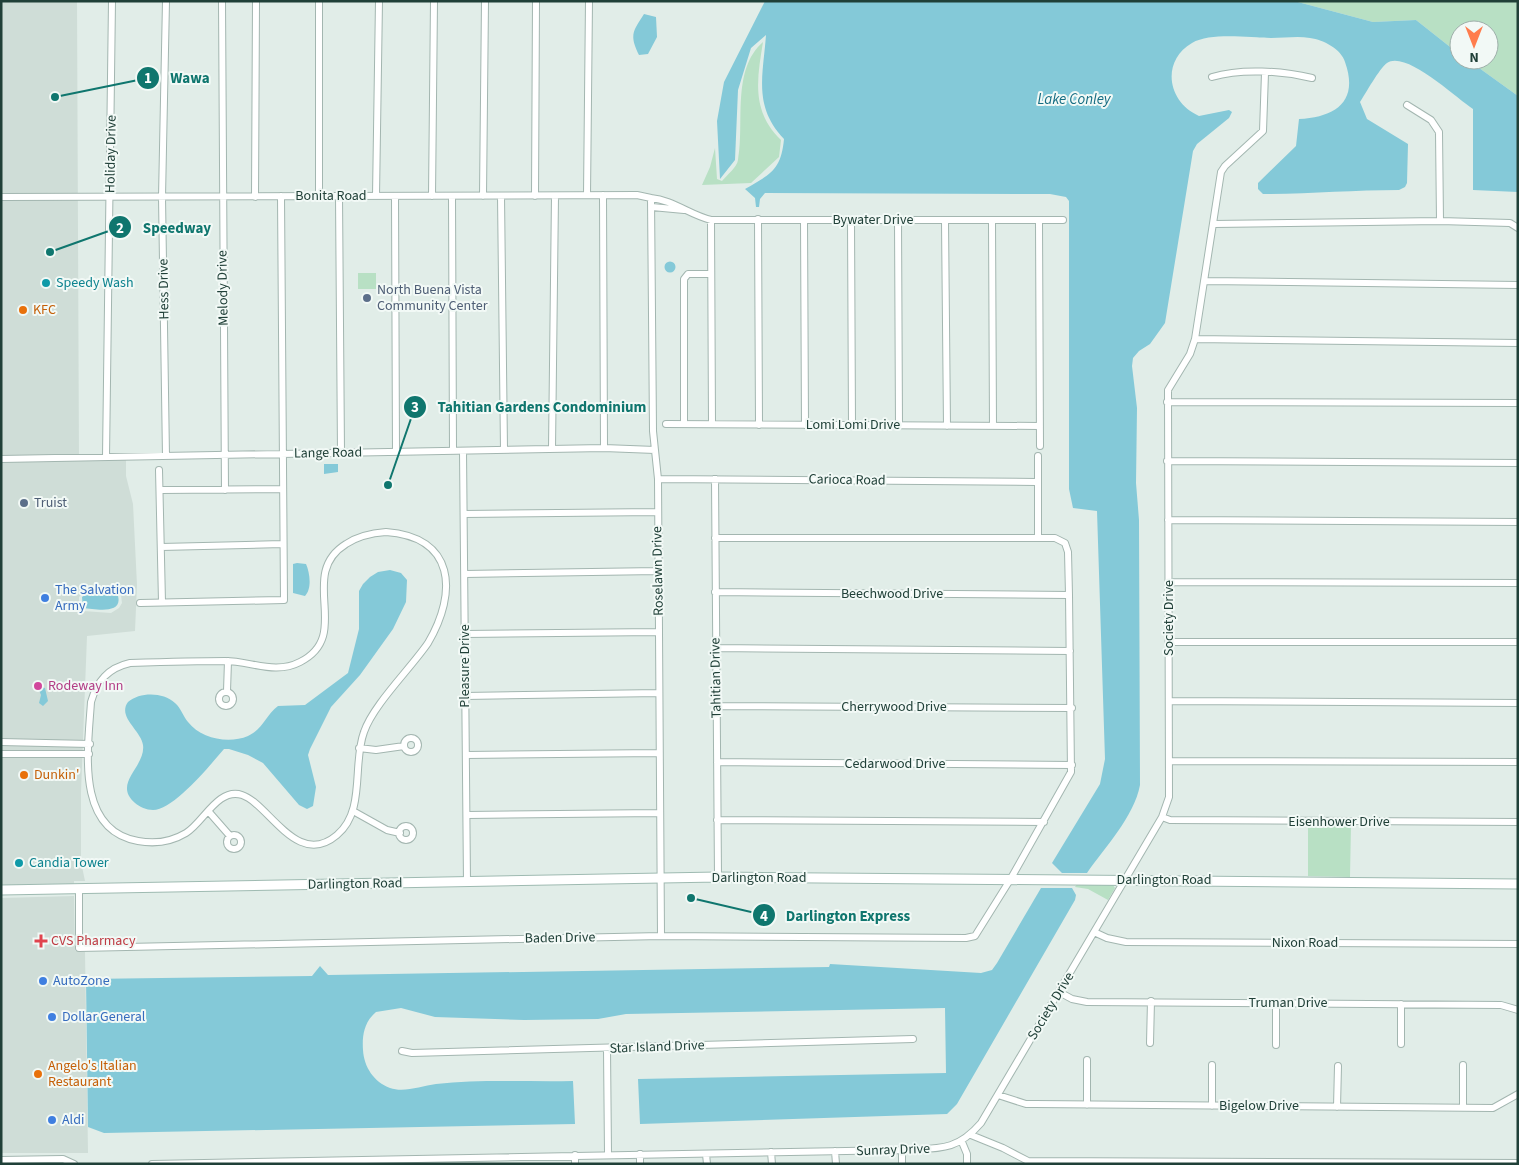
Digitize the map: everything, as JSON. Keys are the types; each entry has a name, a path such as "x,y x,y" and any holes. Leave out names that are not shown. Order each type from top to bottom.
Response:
{"street":[{"name":"Holiday Drive","path":"106,457 112,1"},
{"name":"Hess Drive","path":"166,1 162,197 166,456"},
{"name":"Melody Drive","path":"222,1 225,490"},
{"path":"255,197 256,1"},
{"path":"319,1 319,196"},
{"path":"376,196 378,1"},
{"path":"432,196 434,1"},
{"path":"483,196 485,1"},
{"path":"535,196 536,1"},
{"path":"587,195 589,1"},
{"path":"1212,77 1227,72 1294,74 1312,78"},
{"name":"Society Drive","path":"971,1135 981,1123 1162,817 1169,797 1171,761 1167,402 1170,383 1190,354 1195,339 1221,172 1263,131 1265,73"},
{"path":"1407,105 1432,120 1439,132 1440,221"},
{"path":"603,195 604,448"},
{"name":"Bonita Road","path":"1,197 637,195 651,198"},
{"path":"140,603 284,600 282,544 281,196"},
{"path":"339,196 341,453"},
{"path":"395,196 396,452"},
{"path":"452,196 453,451"},
{"path":"501,196 504,450"},
{"path":"552,449 555,196"},
{"path":"651,198 652,208"},
{"name":"Bywater Drive","path":"651,198 662,200 711,220 1063,220"},
{"name":"Bywater Drive","path":"652,208 685,210"},
{"name":"Roselawn Drive","path":"652,208 655,450 658,479 661,936"},
{"path":"758,219 759,425"},
{"path":"711,220 712,424"},
{"path":"804,220 805,425"},
{"path":"851,220 852,425"},
{"path":"898,220 899,425"},
{"path":"1039,220 1040,446"},
{"path":"945,221 947,426"},
{"path":"992,221 993,426"},
{"path":"1214,224 1440,221 1510,223 1518,228"},
{"path":"684,424 684,279 688,274 711,274"},
{"path":"1205,281 1518,284"},
{"path":"1195,339 1518,343"},
{"path":"1167,402 1518,403"},
{"name":"Lomi Lomi Drive","path":"666,424 1040,426"},
{"name":"Lange Road","path":"1,459 604,448 655,450"},
{"name":"Pleasure Drive","path":"462,451 465,574 467,882"},
{"path":"715,538 1038,538 1038,456"},
{"path":"1168,461 1518,463"},
{"path":"159,470 162,602"},
{"name":"Carioca Road","path":"658,479 1037,482"},
{"name":"Tahitian Drive","path":"715,479 718,877"},
{"path":"160,490 282,490"},
{"path":"464,514 657,512"},
{"path":"1168,520 1518,522"},
{"path":"395,532 418,538 436,553 444,569 446,585 442,612 436,628 422,651 367,724 359,748 353,811 348,823 337,836 330,840 314,843 296,839 287,834 253,802 241,794 223,797 187,833 168,840 142,841 124,837 106,823 93,804 90,791 90,744 93,695 98,682 112,670 130,663 228,661 278,668 302,662 315,650 324,631 323,578 330,557 350,541 369,534 395,532"},
{"name":"Baden Drive","path":"79,889 79,948 661,936 969,938 977,934 1010,880 1069,780 1072,765 1068,552 1065,543 1055,538 1038,538"},
{"path":"161,547 282,544"},
{"path":"465,574 658,571"},
{"path":"1169,582 1518,584"},
{"name":"Beechwood Drive","path":"715,592 1069,595"},
{"path":"465,634 658,632"},
{"path":"1169,642 1518,642"},
{"path":"716,648 1070,651"},
{"path":"226,691 228,661"},
{"path":"466,696 659,693"},
{"path":"1170,701 1518,703"},
{"name":"Cherrywood Drive","path":"716,706 1072,708"},
{"path":"1,742 90,744"},
{"path":"75,743 75,754"},
{"path":"359,748 376,750 404,746"},
{"path":"466,755 659,753"},
{"path":"1,754 90,754"},
{"path":"1171,761 1518,762"},
{"name":"Cedarwood Drive","path":"717,762 1072,765"},
{"path":"353,811 387,830 400,832"},
{"path":"209,812 230,836"},
{"path":"466,816 660,813"},
{"name":"Eisenhower Drive","path":"1162,817 1170,820 1518,822"},
{"path":"718,820 1044,822"},
{"name":"Darlington Road","path":"1,890 718,877 1518,884"},
{"name":"Nixon Road","path":"1094,932 1107,938 1126,942 1518,944"},
{"name":"Truman Drive","path":"1059,992 1072,999 1087,1002 1501,1004 1518,1010"},
{"path":"1150,1043 1151,1002"},
{"path":"1276,1003 1276,1045"},
{"path":"1401,1004 1401,1044"},
{"name":"Star Island Drive","path":"402,1051 412,1053 607,1049 913,1039"},
{"path":"607,1049 608,1154"},
{"path":"1087,1060 1087,1105"},
{"path":"1212,1064 1212,1106"},
{"path":"1463,1065 1463,1107"},
{"path":"1337,1107 1338,1066"},
{"name":"Bigelow Drive","path":"998,1094 1026,1104 1493,1108 1518,1094"},
{"path":"971,1135 1003,1148 1028,1162 1518,1162"},
{"name":"Sunray Drive","path":"152,1164 511,1160 608,1154 902,1150 939,1148 962,1142 971,1135"},
{"path":"962,1142 967,1154 967,1164"},
{"path":"902,1150 902,1164"},
{"path":"835,1151 836,1164"},
{"path":"772,1152 772,1164"},
{"path":"640,1154 640,1164"},
{"path":"706,1154 706,1164"},
{"path":"575,1155 575,1164"},
{"path":"1,1160 62,1158 74,1164"}],"shaded area":[{"path":"1,1 77,1 79,461 126,458 126,476 133,504 137,585 135,631 87,636 81,792 81,862 85,881 74,881 74,886 1,887","holes":["85,591 114,591 121,595 122,603 119,608 111,613 83,611 79,605 79,597"]},
{"path":"74,896 75,951 85,952 88,1153 1,1153 1,898"}],"green space":[{"path":"1294,1 1518,1 1518,96 1482,70 1499,70 1499,20 1449,20 1449,46 1416,20 1373,22"},
{"path":"763,42 758,82 759,94 765,118 771,129 781,140 779,157 751,183 702,185 710,167 715,148 717,179 722,181 737,163 740,146 743,82 753,54"},
{"path":"358,273 376,273 376,289 358,289"},
{"path":"1308,824 1351,825 1350,877 1308,876"},
{"path":"1077,884 1113,885 1115,888 1108,900 1088,889 1075,887"}],"water":[{"name":"Lake Conley","path":"765,1 1294,1 1373,22 1416,20 1449,46 1449,70 1482,70 1518,96 1518,192 1473,190 1473,109 1418,69 1406,63 1395,61 1384,66 1360,102 1367,119 1408,144 1407,183 1405,187 1399,190 1263,194 1258,189 1258,183 1296,146 1299,119 1324,115 1334,110 1346,97 1349,87 1349,76 1343,57 1331,46 1310,38 1231,36 1209,38 1192,43 1182,51 1176,60 1172,70 1172,81 1180,101 1188,110 1199,116 1229,110 1232,112 1229,118 1197,144 1193,151 1165,323 1150,344 1139,351 1133,358 1132,366 1137,408 1136,483 1139,520 1140,785 1132,809 1087,873 1062,873 1052,863 1100,784 1105,759 1097,511 1073,508 1069,489 1069,201 1066,197 1050,194 765,193 760,199 759,207 756,207 755,198 745,189 773,170 780,158 784,139 774,127 764,102 762,77 766,35 751,48 738,90 735,160 720,179 717,121 724,82"},
{"path":"644,14 656,17 657,37 648,54 639,55 633,38 635,29"},
{"path":"670,261 676,267 670,273 664,267"},
{"path":"324,464 338,464 338,472 324,474"},
{"path":"293,564 306,564 309,572 309,589 305,596 293,593"},
{"path":"390,570 401,573 407,580 406,602 393,629 360,675 331,707 310,749 308,755 316,787 313,806 307,809 299,805 263,763 248,755 229,749 224,749 192,785 171,803 153,810 143,808 135,803 129,796 127,789 128,782 143,753 143,745 125,713 128,702 139,696 158,695 170,699 177,705 186,720 194,728 208,736 232,740 248,736 261,726 278,706 305,705 348,673 359,629 359,591 370,577 378,572"},
{"path":"114,594 118,596 118,602 112,608 101,610 83,608 82,597 85,595"},
{"path":"42,687 45,688 48,701 43,706 39,703 41,695 39,690"},
{"path":"1041,888 1072,888 1076,895 1075,900 957,1104 947,1114 640,1124 638,1079 946,1073 945,1008 626,1014 598,1019 524,1020 435,1017 401,1008 376,1012 366,1025 363,1040 365,1062 379,1082 390,1088 401,1090 436,1084 470,1082 573,1081 575,1124 104,1133 88,1127 86,979 312,976 320,966 328,975 829,967 830,964 981,973 992,970 997,963"}],"place":[{"name":"Wawa","path":"55,97"},
{"name":"Speedway","path":"50,252"},
{"name":"Speedy Wash","path":"46,283"},
{"name":"North Buena Vista Community Center","path":"367,298"},
{"name":"KFC","path":"23,310"},
{"name":"Tahitian Gardens Condominium","path":"388,485"},
{"name":"Truist","path":"24,503"},
{"name":"The Salvation Army","path":"45,598"},
{"name":"Rodeway Inn","path":"38,686"},
{"name":"Dunkin'","path":"24,775"},
{"name":"Candia Tower","path":"19,863"},
{"name":"Darlington Express","path":"691,898"},
{"name":"CVS Pharmacy","path":"41,941"},
{"name":"AutoZone","path":"43,981"},
{"name":"Dollar General","path":"52,1017"},
{"name":"Angelo's Italian Restaurant","path":"38,1074"},
{"name":"Aldi","path":"52,1120"}]}
